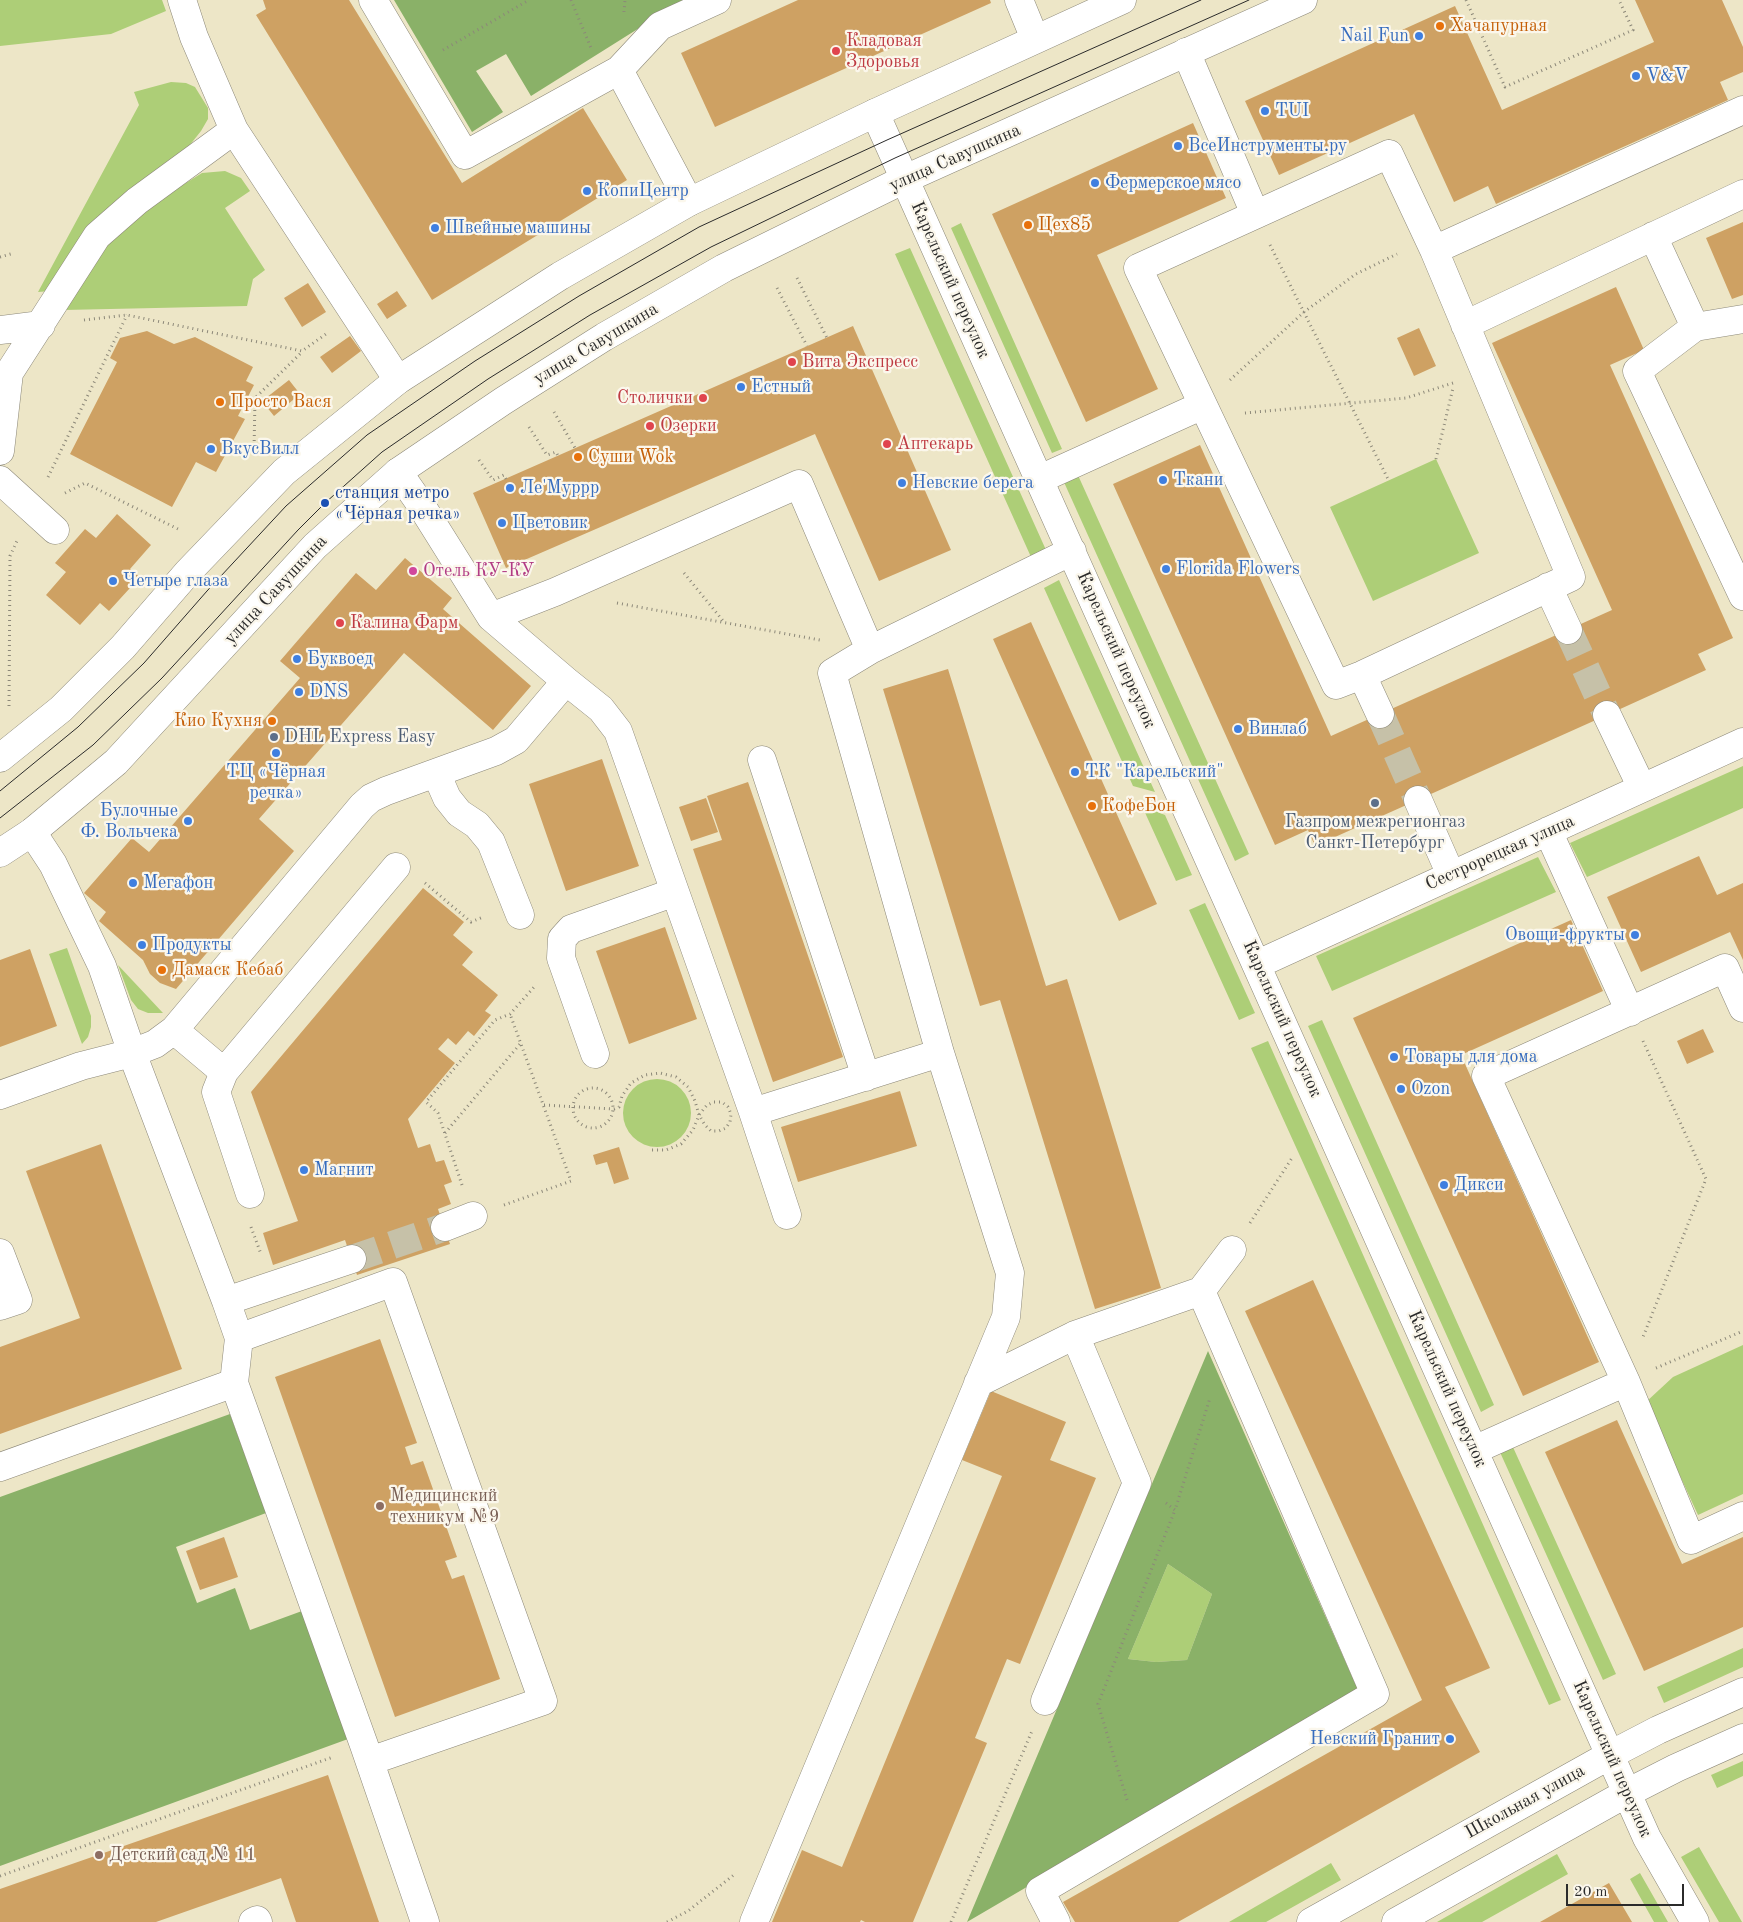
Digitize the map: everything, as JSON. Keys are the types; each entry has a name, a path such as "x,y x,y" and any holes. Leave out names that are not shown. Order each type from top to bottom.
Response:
{"street":[{"path":"182,0 194,36 234,130 398,380"},
{"path":"374,0 465,155 619,70 660,26 716,0"},
{"path":"1019,0 1035,39"},
{"path":"0,758 61,709 116,654 188,572 284,472 398,380 560,276 689,202 875,113 1122,0"},
{"name":"улица Савушкина","path":"0,853 32,832 116,762 315,546 398,472 503,401 604,336 724,268 905,179 1304,0"},
{"path":"1186,52 1255,214"},
{"path":"619,70 689,202"},
{"path":"1434,250 1743,110"},
{"name":"Карельский переулок","path":"875,113 1258,964 1647,1838 1694,1922"},
{"path":"0,452 9,373 97,236 137,201 234,130"},
{"path":"1389,154 1434,250 1571,577 1336,685 1138,268 1389,154"},
{"path":"1464,324 1743,194"},
{"path":"1652,236 1695,328"},
{"path":"1743,319 1695,328 1637,371 1743,596"},
{"path":"0,330 40,325"},
{"path":"1040,479 1206,411"},
{"path":"398,472 491,617 601,709 618,731 753,1112 787,1215"},
{"path":"0,480 55,530"},
{"path":"491,617 555,592 799,484 870,650"},
{"path":"754,1922 1006,1317 1010,1273 940,1052 832,673 870,650 1072,551"},
{"path":"1548,587 1568,630"},
{"path":"1362,674 1380,714"},
{"path":"0,1095 81,1066 132,1053 155,1044 174,1030 362,806 371,798 386,790 496,751 516,740 566,681"},
{"path":"1607,715 1642,788"},
{"name":"Сестрорецкая улица","path":"1258,964 1743,742"},
{"path":"762,760 866,1077"},
{"path":"436,772 447,798 459,813 477,825 490,842 520,915"},
{"path":"1418,800 1451,875"},
{"path":"1548,831 1630,1012"},
{"path":"32,832 53,864 102,966 132,1053 239,1338 234,1383 367,1753 425,1922"},
{"path":"250,1194 216,1092 224,1072 396,867"},
{"path":"595,1054 561,958 562,939 572,929 675,892"},
{"path":"1743,1008 1725,968 1486,1076 1626,1382 1691,1540 1743,1516"},
{"path":"174,1030 224,1072"},
{"path":"753,1112 940,1052"},
{"path":"445,1227 473,1216"},
{"path":"978,1383 1075,1335 1202,1291 1232,1250"},
{"path":"0,1252 18,1300 0,1306"},
{"path":"226,1302 352,1259"},
{"path":"239,1338 393,1282 543,1702 367,1753"},
{"path":"1056,1922 1040,1890 1374,1694 1202,1291"},
{"path":"1045,1701 1137,1483 1075,1335"},
{"path":"1474,1450 1626,1382"},
{"path":"0,1467 234,1383"},
{"name":"Школьная улица","path":"1311,1922 1610,1755 1658,1730 1743,1692"},
{"path":"1396,1922 1627,1793 1676,1768 1743,1738"},
{"path":"253,1922 257,1920 258,1922"}],"path":[{"path":"414,68 529,0"},
{"path":"571,0 578,19"},
{"path":"1466,0 1506,87 1633,30 1619,0"},
{"path":"1255,214 1388,481"},
{"path":"1206,411 1304,312 1356,274 1412,248 1434,250"},
{"path":"0,257 14,253"},
{"path":"796,278 827,338"},
{"path":"777,288 807,346"},
{"path":"254,451 255,398 302,351 355,313"},
{"path":"40,325 127,315 302,351"},
{"path":"9,714 10,556 127,315"},
{"path":"1206,411 1350,405 1406,398 1454,382 1436,459"},
{"path":"554,412 574,448"},
{"path":"529,427 547,455 556,452 558,456"},
{"path":"479,460 493,480 504,475 506,479"},
{"path":"85,483 184,532"},
{"path":"661,546 724,622"},
{"path":"611,602 870,650"},
{"path":"396,867 419,878 471,922"},
{"path":"510,1014 571,1181 473,1216 438,1112 426,1102 495,1020 510,1014 523,999"},
{"path":"1626,1382 1706,1179 1630,1012"},
{"path":"445,1134 521,1044"},
{"path":"544,1105 614,1109 619,1107 622,1096 630,1083 644,1075 660,1072 676,1077 688,1087 696,1101 699,1115 693,1130 681,1144 666,1150 650,1150"},
{"path":"595,1088 605,1091 612,1099 614,1109 611,1120 603,1127 592,1129 582,1126 575,1117 573,1107 576,1097 584,1090 595,1088"},
{"path":"1232,1250 1292,1158"},
{"path":"249,1220 271,1286"},
{"path":"1626,1382 1743,1331"},
{"path":"1137,1833 1098,1704 1175,1510 1225,1347"},
{"path":"1137,1483 1175,1510"},
{"path":"951,1922 1045,1701"},
{"path":"0,1876 367,1753"},
{"path":"667,1922 688,1911 741,1869"}],"green space":[{"path":"0,0 162,0 166,11 111,34 0,46"},
{"path":"394,0 696,0 652,20 531,96 506,54 476,71 503,112 472,132"},
{"path":"171,82 186,83 195,87 208,108 208,119 201,131 189,146 130,193 50,291 38,292 139,105 134,92"},
{"path":"225,171 241,178 250,191 225,208 265,270 253,279 247,306 64,310 106,246 144,209 202,173"},
{"path":"961,223 1062,449 1052,453 951,228"},
{"path":"910,248 1046,550 1031,557 895,254"},
{"path":"1436,459 1479,553 1373,601 1330,507"},
{"path":"1077,473 1249,854 1235,861 1063,480"},
{"path":"1059,580 1155,792 1133,786 1044,588"},
{"path":"1743,766 1743,808 1587,877 1570,843"},
{"path":"1142,806 1165,815 1192,875 1176,881"},
{"path":"1538,857 1556,892 1332,991 1316,956"},
{"path":"1205,903 1255,1013 1239,1020 1189,910"},
{"path":"67,948 91,1016 91,1027 88,1037 82,1044 49,954"},
{"path":"118,965 163,1013 148,1013 138,1009 131,1000"},
{"path":"1322,1020 1494,1405 1481,1412 1308,1026"},
{"path":"1268,1041 1561,1700 1549,1705 1251,1048"},
{"path":"657,1079 670,1082 681,1089 688,1100 691,1113 688,1126 681,1137 670,1144 657,1147 644,1144 633,1137 626,1126 623,1113 626,1100 633,1089 644,1082"},
{"path":"1743,1345 1743,1494 1698,1515 1646,1402 1673,1377"},
{"path":"1208,1351 1358,1690 967,1922","holes":["1168,1564 1212,1594 1187,1660 1156,1662 1128,1659"]},
{"path":"230,1414 266,1513 176,1547 197,1603 235,1588 250,1630 302,1611 348,1739 0,1866 0,1497"},
{"path":"1512,1445 1616,1674 1603,1680 1499,1450"},
{"path":"1168,1564 1212,1594 1187,1660 1156,1662 1128,1659"},
{"path":"1743,1648 1743,1667 1664,1703 1657,1687"},
{"path":"1743,1761 1743,1776 1717,1788 1711,1775"},
{"path":"1699,1847 1742,1922 1719,1922 1681,1857"},
{"path":"1557,1854 1568,1874 1482,1922 1437,1922"},
{"path":"1331,1863 1341,1880 1266,1922 1229,1922"},
{"path":"1640,1873 1668,1922 1654,1922 1630,1879"}],"building":[{"path":"263,0 349,0 462,183 583,108 627,180 432,300 256,15 266,9"},
{"path":"798,0 990,0 991,3 715,127 681,53"},
{"path":"1635,0 1722,0 1743,47 1743,72 1720,82 1728,100 1496,204 1488,186 1454,202 1414,114 1279,175 1245,101 1455,6 1502,110 1654,42"},
{"path":"1193,123 1226,198 1097,255 1158,389 1086,422 992,214"},
{"path":"1743,222 1743,295 1732,299 1706,238"},
{"path":"308,283 326,312 302,327 284,298"},
{"path":"1616,287 1644,350 1610,365 1733,638 1698,654 1706,670 1607,715 1315,846 1308,830 1275,845 1113,484 1200,445 1331,736 1612,610 1492,343"},
{"path":"397,291 407,306 387,319 377,304"},
{"path":"853,326 951,550 879,581 815,434 506,568 473,493"},
{"path":"1419,328 1436,366 1414,376 1397,338"},
{"path":"147,331 174,344 195,337 253,367 246,381 254,385 238,416 245,419 216,472 196,462 172,507 70,454 117,362 110,358 120,338"},
{"path":"350,336 361,351 332,373 320,357"},
{"path":"289,380 300,394 274,416 262,401"},
{"path":"117,514 151,545 130,569 140,577 109,611 100,603 80,625 46,595 66,572 55,563 85,529 96,538"},
{"name":"ТЦ «Чёрная речка»","path":"405,558 452,598 443,609 531,686 493,730 404,653 259,819 294,851 176,989 160,983 150,974 143,960 99,921 106,912 84,893 132,838 149,852 300,678 280,661 356,573 376,590"},
{"name":"ТК \"Карельский\"","path":"1031,622 1157,904 1119,921 993,639"},
{"path":"948,669 1046,986 1067,979 1161,1288 1095,1309 1000,1000 980,1006 883,689"},
{"path":"602,759 639,866 566,891 529,784"},
{"path":"748,782 843,1057 773,1082 693,849 722,840 707,796"},
{"path":"706,798 718,832 691,841 679,807"},
{"path":"1699,856 1717,895 1743,883 1743,960 1730,932 1641,972 1607,897"},
{"path":"423,888 464,922 453,935 473,952 462,965 498,995 485,1011 491,1015 474,1036 468,1031 456,1045 448,1038 438,1049 455,1063 408,1119 418,1148 430,1144 436,1162 444,1160 452,1182 444,1185 451,1204 438,1209 450,1244 357,1275 345,1240 273,1265 263,1233 298,1221 251,1092"},
{"path":"1571,920 1603,991 1461,1055 1599,1362 1523,1396 1353,1018"},
{"path":"665,927 697,1019 629,1044 596,951"},
{"path":"30,949 57,1026 0,1047 0,960"},
{"path":"1703,1029 1714,1052 1687,1064 1677,1041"},
{"path":"900,1091 917,1146 798,1182 781,1127"},
{"path":"101,1144 182,1369 0,1434 0,1347 80,1318 26,1171"},
{"path":"619,1147 629,1179 614,1184 607,1162 596,1165 593,1155"},
{"path":"1313,1280 1490,1668 1445,1687 1480,1752 1178,1922 1075,1922 1063,1902 1422,1700 1245,1311"},
{"name":"Медицинский техникум №9","path":"380,1339 417,1443 405,1447 411,1465 423,1461 457,1557 445,1561 452,1579 464,1575 500,1679 395,1717 275,1377"},
{"path":"991,1391 1066,1422 1050,1460 1096,1478 1020,1664 1007,1659 975,1738 987,1743 913,1922 865,1922 861,1920 860,1922 772,1922 802,1850 842,1867 1002,1476 962,1460"},
{"path":"1617,1420 1682,1564 1743,1537 1743,1627 1644,1671 1545,1452"},
{"path":"224,1537 238,1577 200,1590 186,1551"},
{"path":"328,1775 379,1922 296,1922 281,1878 156,1922 0,1922 0,1889"},
{"path":"1609,1883 1632,1922 1540,1922"}],"tunnel":[{"path":"1568,630 1607,715"},
{"path":"1380,714 1418,800"},
{"path":"352,1259 445,1227"}],"tram line":[{"path":"0,791 78,727 144,663 207,591 286,506 367,435 475,361 579,296 699,227 887,140 1201,0"},
{"path":"0,818 93,745 162,678 325,503 382,452 488,379 590,315 711,247 895,158 1249,0"}],"place":[{"name":"Хачапурная","path":"1440,26"},
{"name":"Nail Fun","path":"1419,36"},
{"name":"Кладовая Здоровья","path":"836,51"},
{"name":"V&V","path":"1636,76"},
{"name":"TUI","path":"1265,111"},
{"name":"ВсеИнструменты.ру","path":"1178,146"},
{"name":"Фермерское мясо","path":"1095,183"},
{"name":"КопиЦентр","path":"587,191"},
{"name":"Цех85","path":"1028,225"},
{"name":"Швейные машины","path":"435,228"},
{"name":"Вита Экспресс","path":"792,362"},
{"name":"Естный","path":"741,387"},
{"name":"Столички","path":"703,398"},
{"name":"Просто Вася","path":"220,402"},
{"name":"Озерки","path":"650,426"},
{"name":"Аптекарь","path":"887,444"},
{"name":"ВкусВилл","path":"211,449"},
{"name":"Суши Wok","path":"578,457"},
{"name":"Ткани","path":"1163,480"},
{"name":"Невские берега","path":"902,483"},
{"name":"Ле'Муррр","path":"510,488"},
{"name":"станция метро «Чёрная речка»","path":"325,503"},
{"name":"Цветовик","path":"502,523"},
{"name":"Florida Flowers","path":"1166,569"},
{"name":"Отель КУ-КУ","path":"413,571"},
{"name":"Четыре глаза","path":"113,581"},
{"name":"Калина Фарм","path":"340,623"},
{"name":"Буквоед","path":"297,659"},
{"name":"DNS","path":"299,692"},
{"name":"Кио Кухня","path":"272,721"},
{"name":"Винлаб","path":"1238,729"},
{"name":"DHL Express Easy","path":"274,737"},
{"name":"ТЦ «Чёрная речка»","path":"276,753"},
{"name":"ТК \"Карельский\"","path":"1075,772"},
{"name":"Газпром межрегионгаз Санкт-Петербург","path":"1375,803"},
{"name":"КофеБон","path":"1092,806"},
{"name":"Булочные Ф. Вольчека","path":"188,821"},
{"name":"Мегафон","path":"133,883"},
{"name":"Овощи-фрукты","path":"1635,935"},
{"name":"Продукты","path":"142,945"},
{"name":"Дамаск Кебаб","path":"162,970"},
{"name":"Товары для дома","path":"1394,1057"},
{"name":"Ozon","path":"1401,1089"},
{"name":"Магнит","path":"304,1170"},
{"name":"Дикси","path":"1444,1185"},
{"name":"Медицинский техникум №9","path":"380,1506"},
{"name":"Невский Гранит","path":"1450,1739"},
{"name":"Детский сад № 11","path":"99,1855"}]}
